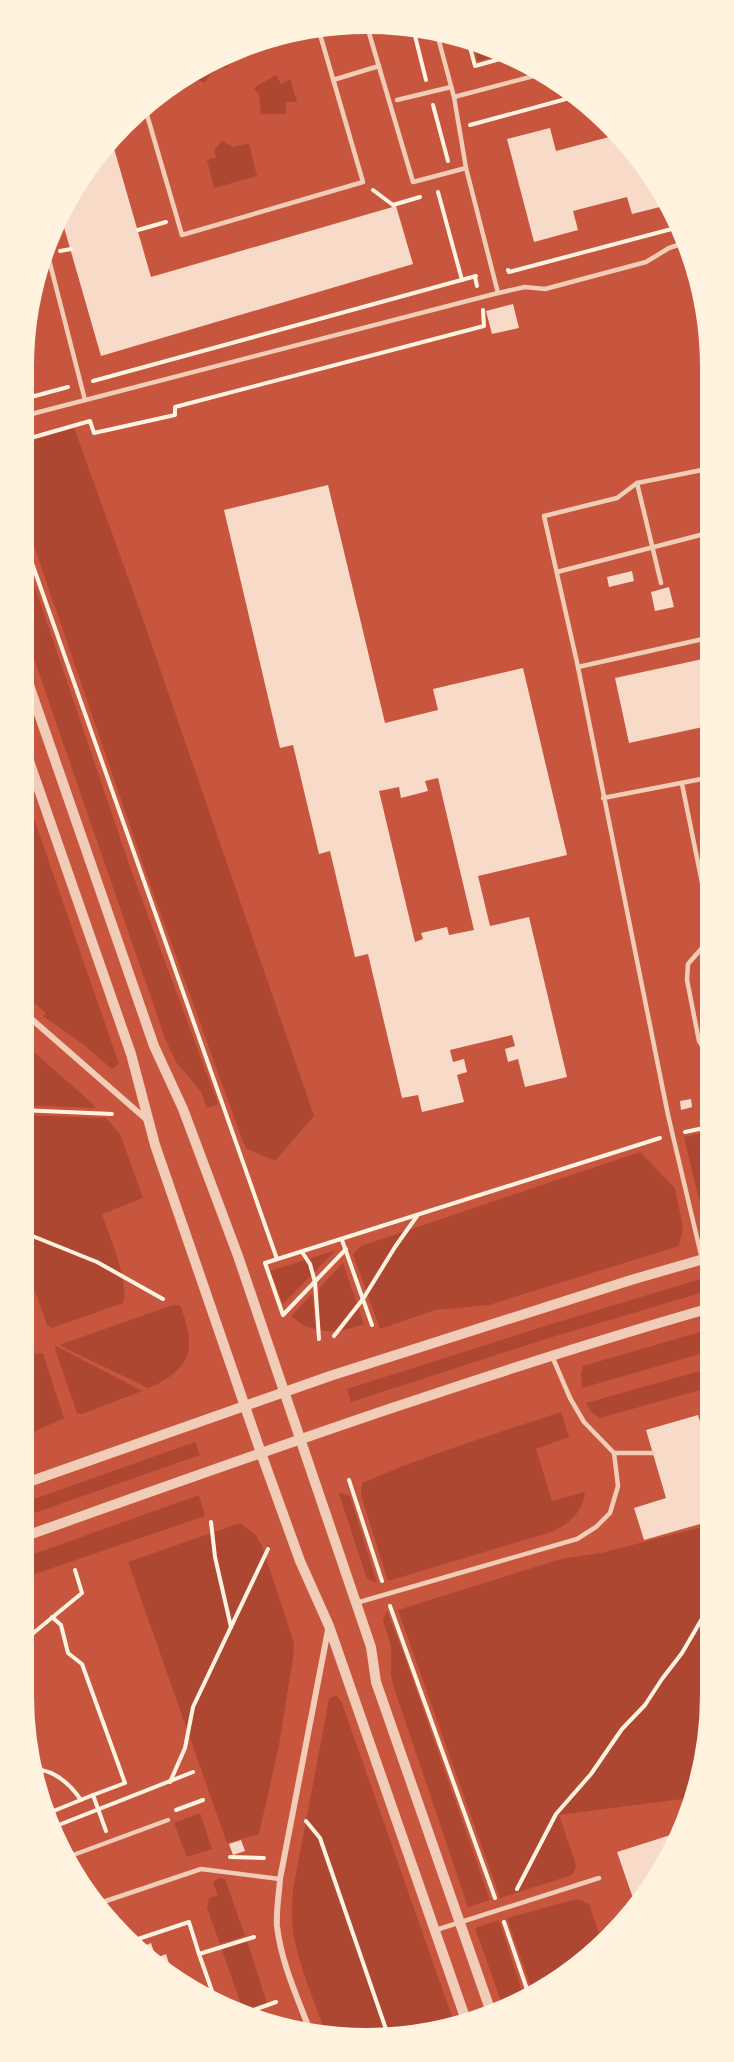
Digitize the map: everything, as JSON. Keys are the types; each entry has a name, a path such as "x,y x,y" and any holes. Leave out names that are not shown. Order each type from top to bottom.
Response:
{"street":[{"path":"30,688 154,1046 183,1109 238,1256 371,1647 376,1682 490,2008"},
{"path":"30,764 131,1054 147,1120 244,1405 300,1561 329,1626 465,2017"},
{"path":"30,1018 147,1120"},
{"path":"30,1481 284,1391 702,1259"},
{"path":"30,1534 300,1439 552,1355 704,1310"},
{"path":"309,2027 281,1945 277,1926 280,1879 329,1626"}],"lane":[{"path":"369,30 413,182 466,168"},
{"path":"377,32 381,31"},
{"path":"146,113 183,235 363,182 319,34"},
{"path":"438,37 454,97 466,168 498,293"},
{"path":"333,80 380,66"},
{"path":"454,97 536,75"},
{"path":"397,100 451,87"},
{"path":"30,414 498,293 525,287 545,289 646,262 669,248 680,244"},
{"path":"48,258 85,400"},
{"path":"702,1259 672,1135 578,666 544,516 617,498 637,483 704,470"},
{"path":"637,483 661,583"},
{"path":"557,573 704,534"},
{"path":"578,666 704,639"},
{"path":"603,798 704,779"},
{"path":"682,784 704,892"},
{"path":"704,946 688,964 687,980 699,1041 704,1049"},
{"path":"356,1604 576,1539 596,1527 610,1514 618,1486 614,1453 584,1422 570,1398 552,1355"},
{"path":"614,1453 653,1453"},
{"path":"70,1855 168,1820"},
{"path":"102,1902 201,1869 280,1879"},
{"path":"435,1930 599,1878"}],"path":[{"path":"470,46 475,66 502,59"},
{"path":"472,136 469,125 569,98"},
{"path":"363,182 393,205 416,198"},
{"path":"438,192 462,280"},
{"path":"138,230 178,218"},
{"path":"30,397 492,272 508,268 509,272 674,228"},
{"path":"30,438 90,421 94,433 175,415 175,407 484,326 474,277"},
{"path":"30,557 277,1259"},
{"path":"30,1110 112,1114"},
{"path":"346,1249 283,1315 265,1263 672,1135 704,1128"},
{"path":"334,1336 363,1299 395,1246 417,1216"},
{"path":"30,1235 97,1262 163,1299"},
{"path":"342,1240 372,1325"},
{"path":"302,1252 310,1264 315,1282 319,1339"},
{"path":"350,1480 386,1594 528,1991"},
{"path":"210,1522 215,1557 231,1628"},
{"path":"170,1782 185,1748 193,1707 268,1549"},
{"path":"30,1636 82,1593 75,1570"},
{"path":"499,1909 518,1889 556,1814 591,1774 621,1729 645,1705 682,1653 704,1615"},
{"path":"51,1812 125,1783 82,1664 68,1653 61,1625 52,1617"},
{"path":"38,1770 62,1779 72,1787 81,1800"},
{"path":"56,1824 193,1772"},
{"path":"93,1795 110,1841"},
{"path":"172,1812 203,1800"},
{"path":"306,1821 320,1838 387,2031"},
{"path":"223,1856 264,1858"},
{"path":"136,1940 189,1922 214,1995"},
{"path":"200,1954 254,1936"},
{"path":"250,2011 276,2002"}],"shaded area":[{"path":"475,48 497,56 478,61"},
{"path":"226,61 228,67 212,71 205,83 196,79 199,75"},
{"path":"276,75 281,84 290,79 297,102 286,102 286,114 261,114 259,95 254,88"},
{"path":"222,141 233,147 249,143 257,176 214,188 207,160 216,157 214,150"},
{"path":"74,428 138,605 314,1116 275,1161 247,1149 243,1142 149,881 30,534 30,441"},
{"path":"30,572 130,867 218,1104 207,1108 201,1092 176,1062 166,1041 30,647"},
{"path":"30,807 119,1064 112,1069 84,1045 43,1016 46,1013 30,999"},
{"path":"30,1049 93,1104 95,1108 30,1105"},
{"path":"30,1115 106,1118 120,1134 143,1198 102,1214 114,1246 124,1284 123,1303 52,1328 47,1325 30,1277"},
{"path":"704,1133 704,1220 684,1137"},
{"path":"640,1152 675,1188 683,1227 679,1246 489,1305 435,1310 380,1329 353,1254 361,1246"},
{"path":"335,1251 283,1304 270,1271"},
{"path":"343,1263 364,1324 337,1331 321,1330 319,1288"},
{"path":"704,1278 704,1292 549,1338 351,1402 347,1389"},
{"path":"312,1294 317,1330 303,1325 291,1316"},
{"path":"173,1305 179,1305 182,1309 189,1350 182,1365 176,1371 163,1381 148,1388 59,1345"},
{"path":"704,1331 704,1353 582,1388 583,1366"},
{"path":"56,1346 142,1391 82,1414 77,1413 55,1349"},
{"path":"43,1354 64,1418 30,1433 30,1356"},
{"path":"704,1370 704,1389 600,1418 592,1413 586,1403"},
{"path":"561,1412 569,1437 536,1449 552,1501 585,1492 581,1506 574,1516 551,1532 388,1581 361,1495 362,1483 435,1454"},
{"path":"195,1442 200,1455 30,1514 30,1500"},
{"path":"339,1494 350,1496 377,1583 367,1579"},
{"path":"199,1495 205,1516 30,1576 30,1555"},
{"path":"240,1523 255,1534 262,1546 294,1643 279,1745 259,1834 227,1843 128,1562"},
{"path":"704,1527 704,1695 701,1739 693,1782 688,1798 559,1815 575,1862 576,1867 572,1875 500,1898 398,1610 561,1559 601,1553"},
{"path":"387,1611 490,1900 468,1907 394,1688 391,1675 391,1646 383,1620"},
{"path":"336,1695 342,1703 454,2021 389,2031 324,2029 297,1950 292,1914 293,1890 329,1699"},
{"path":"200,1813 212,1849 187,1857 174,1823"},
{"path":"218,1878 225,1879 245,1936 220,1944 207,1908 209,1898 218,1895 213,1883"},
{"path":"577,1899 589,1904 600,1937 572,1962 532,1989 507,1918"},
{"path":"499,1920 523,1993 502,2003 475,1928"},
{"path":"247,1941 267,2003 246,2009 242,2008 222,1950"}],"building":[{"path":"550,128 556,151 612,136 634,162 663,206 632,214 627,197 573,211 578,230 534,242 507,139"},
{"path":"113,146 151,277 396,206 413,264 101,356 63,223 75,198"},
{"path":"513,304 519,328 492,334 486,311"},
{"path":"328,485 385,723 438,710 433,689 523,668 567,855 478,876 490,926 529,917 567,1077 525,1087 518,1059 508,1062 505,1049 515,1046 512,1035 450,1050 453,1062 464,1059 467,1072 457,1075 464,1102 422,1112 418,1095 402,1098 368,954 355,957 330,851 319,854 293,745 280,748 224,510","holes":["438,778 474,930 449,935 447,927 421,933 423,939 415,942 379,791 399,787 401,798 428,791 425,781"]},
{"path":"632,571 634,581 609,587 607,577"},
{"path":"669,587 674,607 655,611 651,592"},
{"path":"704,659 704,727 629,743 615,678"},
{"path":"691,1099 692,1107 681,1110 680,1101"},
{"path":"698,1415 704,1435 704,1523 644,1540 634,1508 666,1498 646,1430"},
{"path":"673,1834 659,1864 634,1900 617,1852"},
{"path":"241,1840 245,1851 233,1855 229,1844"},
{"path":"151,1943 156,1957 145,1948 143,1946"},
{"path":"166,1954 170,1968 157,1958"}]}
